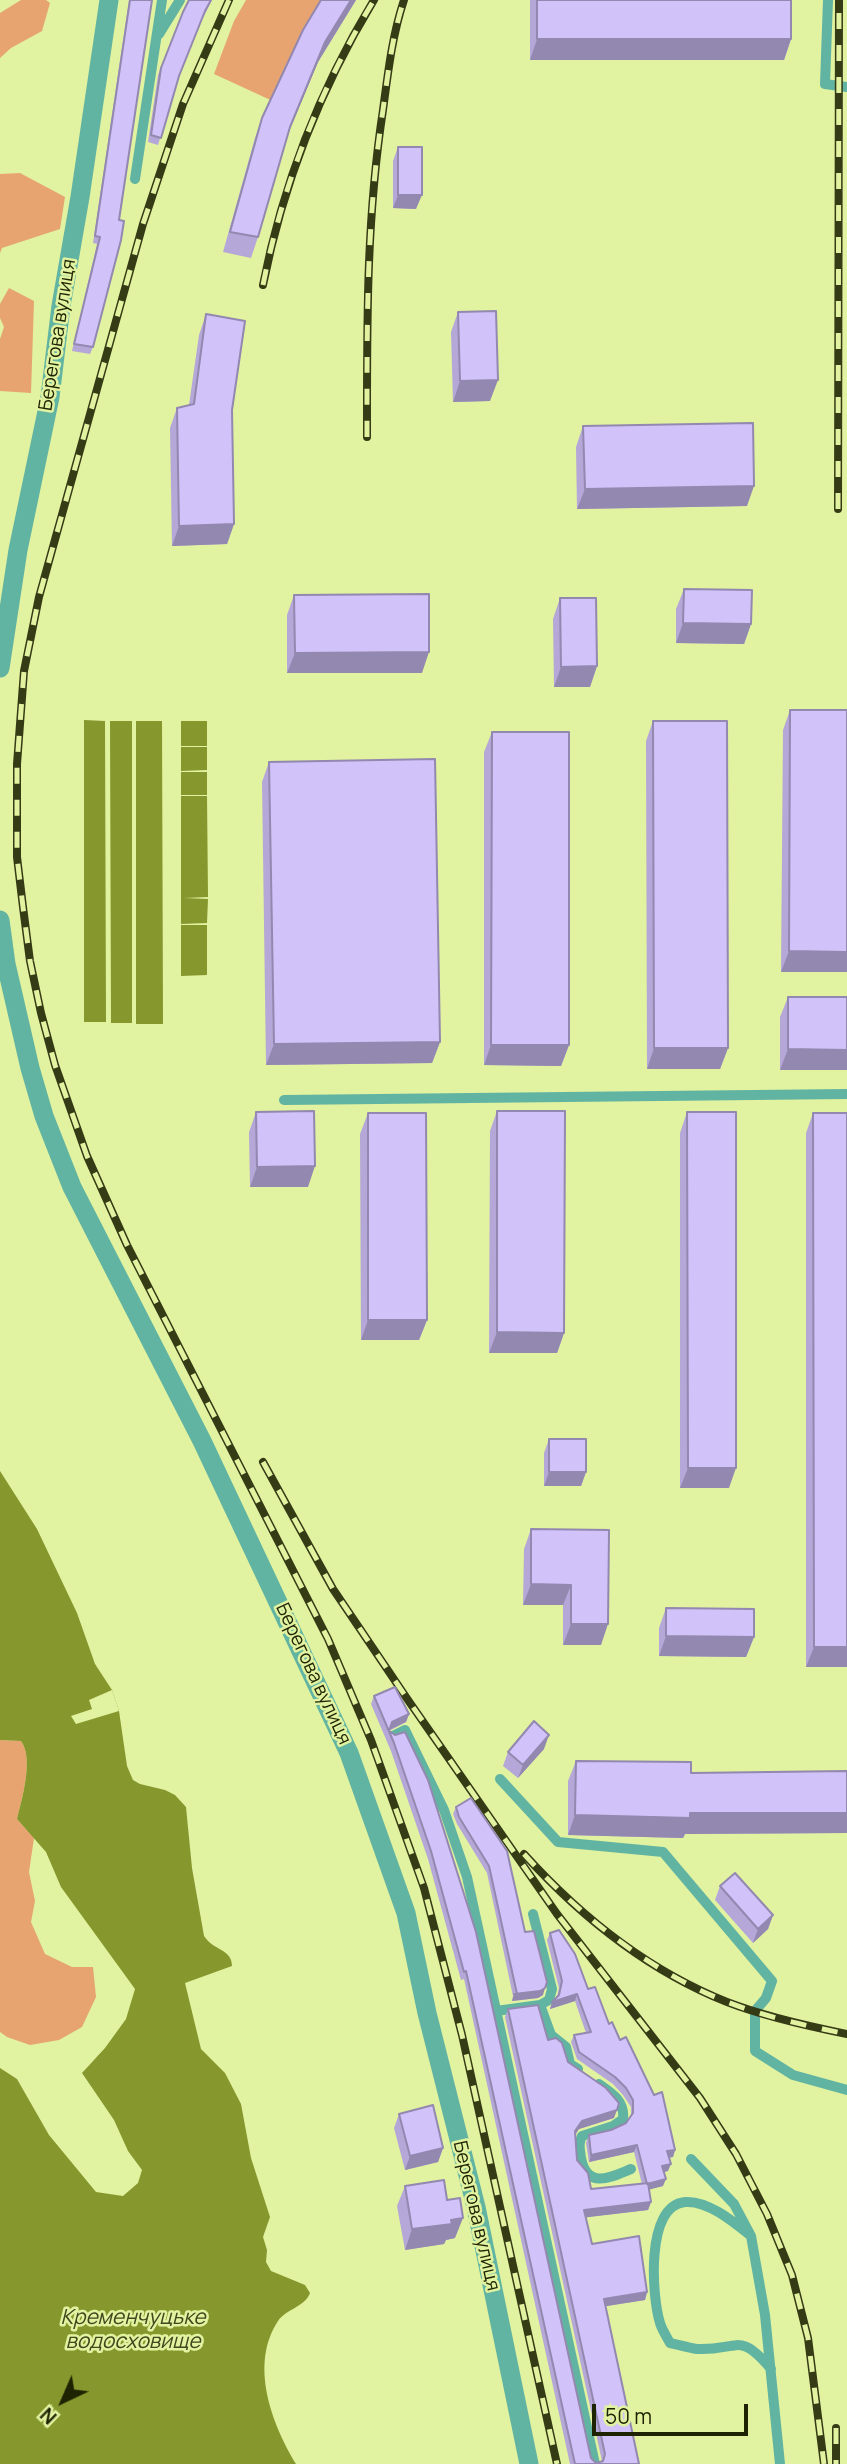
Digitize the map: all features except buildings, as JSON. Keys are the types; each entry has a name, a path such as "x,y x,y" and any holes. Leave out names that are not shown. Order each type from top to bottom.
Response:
{"street":[{"name":"Берегова вулиця","path":"0,668 4,611 50,397 61,306 109,0"},
{"name":"Берегова вулиця","path":"0,920 6,964 30,1068 44,1116 72,1187 202,1441 349,1753 405,1913 476,2207 529,2464"}],"lane":[{"path":"135,179 162,0"},
{"path":"155,40 180,0"},
{"path":"828,0 825,84 847,87"},
{"path":"284,1100 847,1094"},
{"path":"393,1736 405,1730 444,1810 467,1877 595,2464"},
{"path":"500,1779 558,1842 663,1852 772,1981 766,1998 755,2011 755,2051 793,2075 847,2090"},
{"path":"496,2011 540,2005 549,2000 552,1989 533,1914"},
{"path":"540,2005 551,2035 566,2047 570,2064 616,2096 624,2111 619,2124 582,2136 579,2140 582,2166 595,2179 607,2179 631,2169"},
{"path":"691,2159 734,2204 751,2236 759,2273 780,2464"},
{"path":"751,2236 726,2216 706,2207 685,2202 671,2208 660,2221 654,2255 655,2292 661,2325 670,2343 698,2349 742,2344 771,2369"}],"shaded area":[{"path":"21,0 46,0 50,3 42,31 11,48 0,58 0,13"},
{"path":"246,0 324,0 277,103 214,74 234,21"},
{"path":"20,173 65,197 60,229 2,248 0,253 0,174"},
{"path":"9,288 34,301 31,393 0,391 0,339 4,327 0,318 0,304"},
{"path":"0,1740 21,1741 27,1758 26,1779 17,1819 34,1838 29,1872 35,1901 31,1922 45,1954 72,1967 93,1967 96,1997 82,2027 59,2040 30,2045 0,2032"}],"water":[{"path":"84,720 105,721 106,1022 84,1022"},
{"path":"110,721 132,721 132,1023 111,1023"},
{"path":"136,721 162,721 163,1024 136,1024"},
{"path":"181,721 207,721 207,746 181,746"},
{"path":"181,747 207,747 207,770 181,771"},
{"path":"181,772 207,772 207,795 181,795"},
{"path":"181,796 207,796 208,897 184,898 208,899 207,923 181,924"},
{"path":"181,925 207,925 207,975 181,976"},
{"name":"Кременчуцьке водосховище","path":"0,1471 37,1529 77,1613 95,1664 112,1690 119,1711 127,1766 133,1780 175,1795 186,1807 192,1868 204,1936 229,1956 232,1966 185,1983 201,2049 225,2073 241,2104 251,2158 270,2217 263,2237 267,2250 266,2262 271,2271 305,2285 310,2293 304,2302 278,2321 269,2338 265,2356 267,2394 272,2413 296,2464 0,2464 0,2068 17,2079 49,2135 96,2192 123,2196 138,2183 142,2170 128,2151 114,2120 82,2073 126,2019 135,1989 61,1887 46,1852 17,1819 26,1779 25,1748 21,1741 0,1740"}],"pier":[{"path":"112,1690 119,1711 76,1724 71,1716 92,1709 89,1700"}],"railway":[{"path":"229,0 183,104 143,224 39,597 24,671 17,764 17,857 30,961 55,1065 87,1156 127,1245 328,1639 371,1740 424,1888 462,2035 557,2464"},
{"path":"263,285 281,210 320,102 374,0"},
{"path":"367,437 373,192 391,55 404,0"},
{"path":"838,509 839,0"},
{"path":"263,1462 333,1589 408,1700 557,1914 700,2098 736,2154 767,2214 792,2275 808,2338 824,2464"},
{"path":"524,1854 592,1920 670,1975 727,2002 787,2021 847,2034"},
{"path":"836,2428 836,2464"}]}
